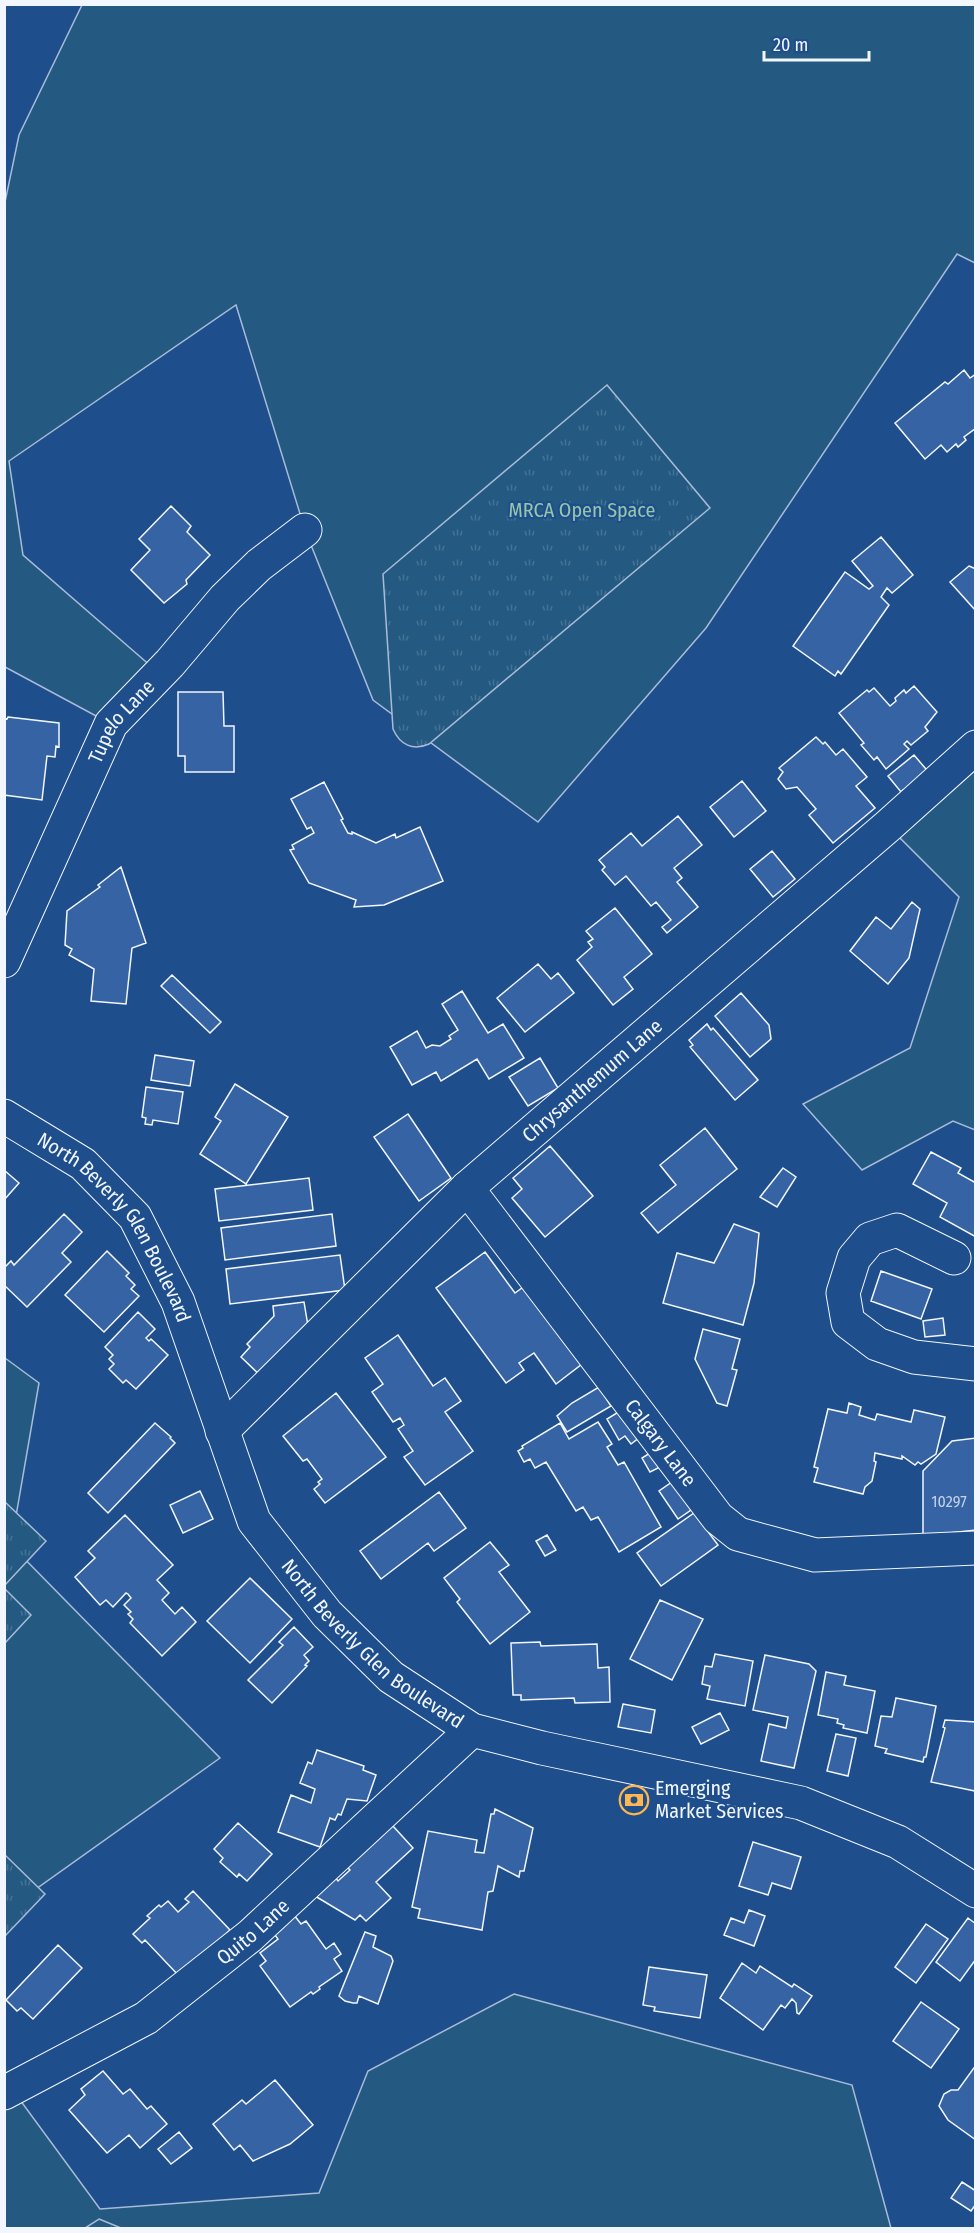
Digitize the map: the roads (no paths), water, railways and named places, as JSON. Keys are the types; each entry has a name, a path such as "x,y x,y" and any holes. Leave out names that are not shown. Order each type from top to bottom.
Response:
{"street":[{"name":"Tupelo Lane","path":"4,961 111,724 170,663 225,598 259,565 305,530"},
{"name":"Chrysanthemum Lane","path":"222,1431 467,1188 888,826 975,747"},
{"name":"North Beverly Glen Boulevard","path":"4,1116 83,1164 135,1216 178,1302 255,1521 327,1614 391,1677 472,1730 542,1748 801,1803 898,1842 975,1891"},
{"name":"Calgary Lane","path":"467,1188 718,1518 738,1534 815,1555 975,1548"},
{"path":"954,1258 897,1230 870,1239 854,1258 843,1293 848,1323 876,1344 914,1357 975,1364"},
{"name":"Quito Lane","path":"4,2093 146,2018 250,1936 472,1730"}],"place":[{"name":"Emerging Market Services","path":"634,1800"}],"park label":[{"name":"MRCA Open Space","path":"582,510"}]}
